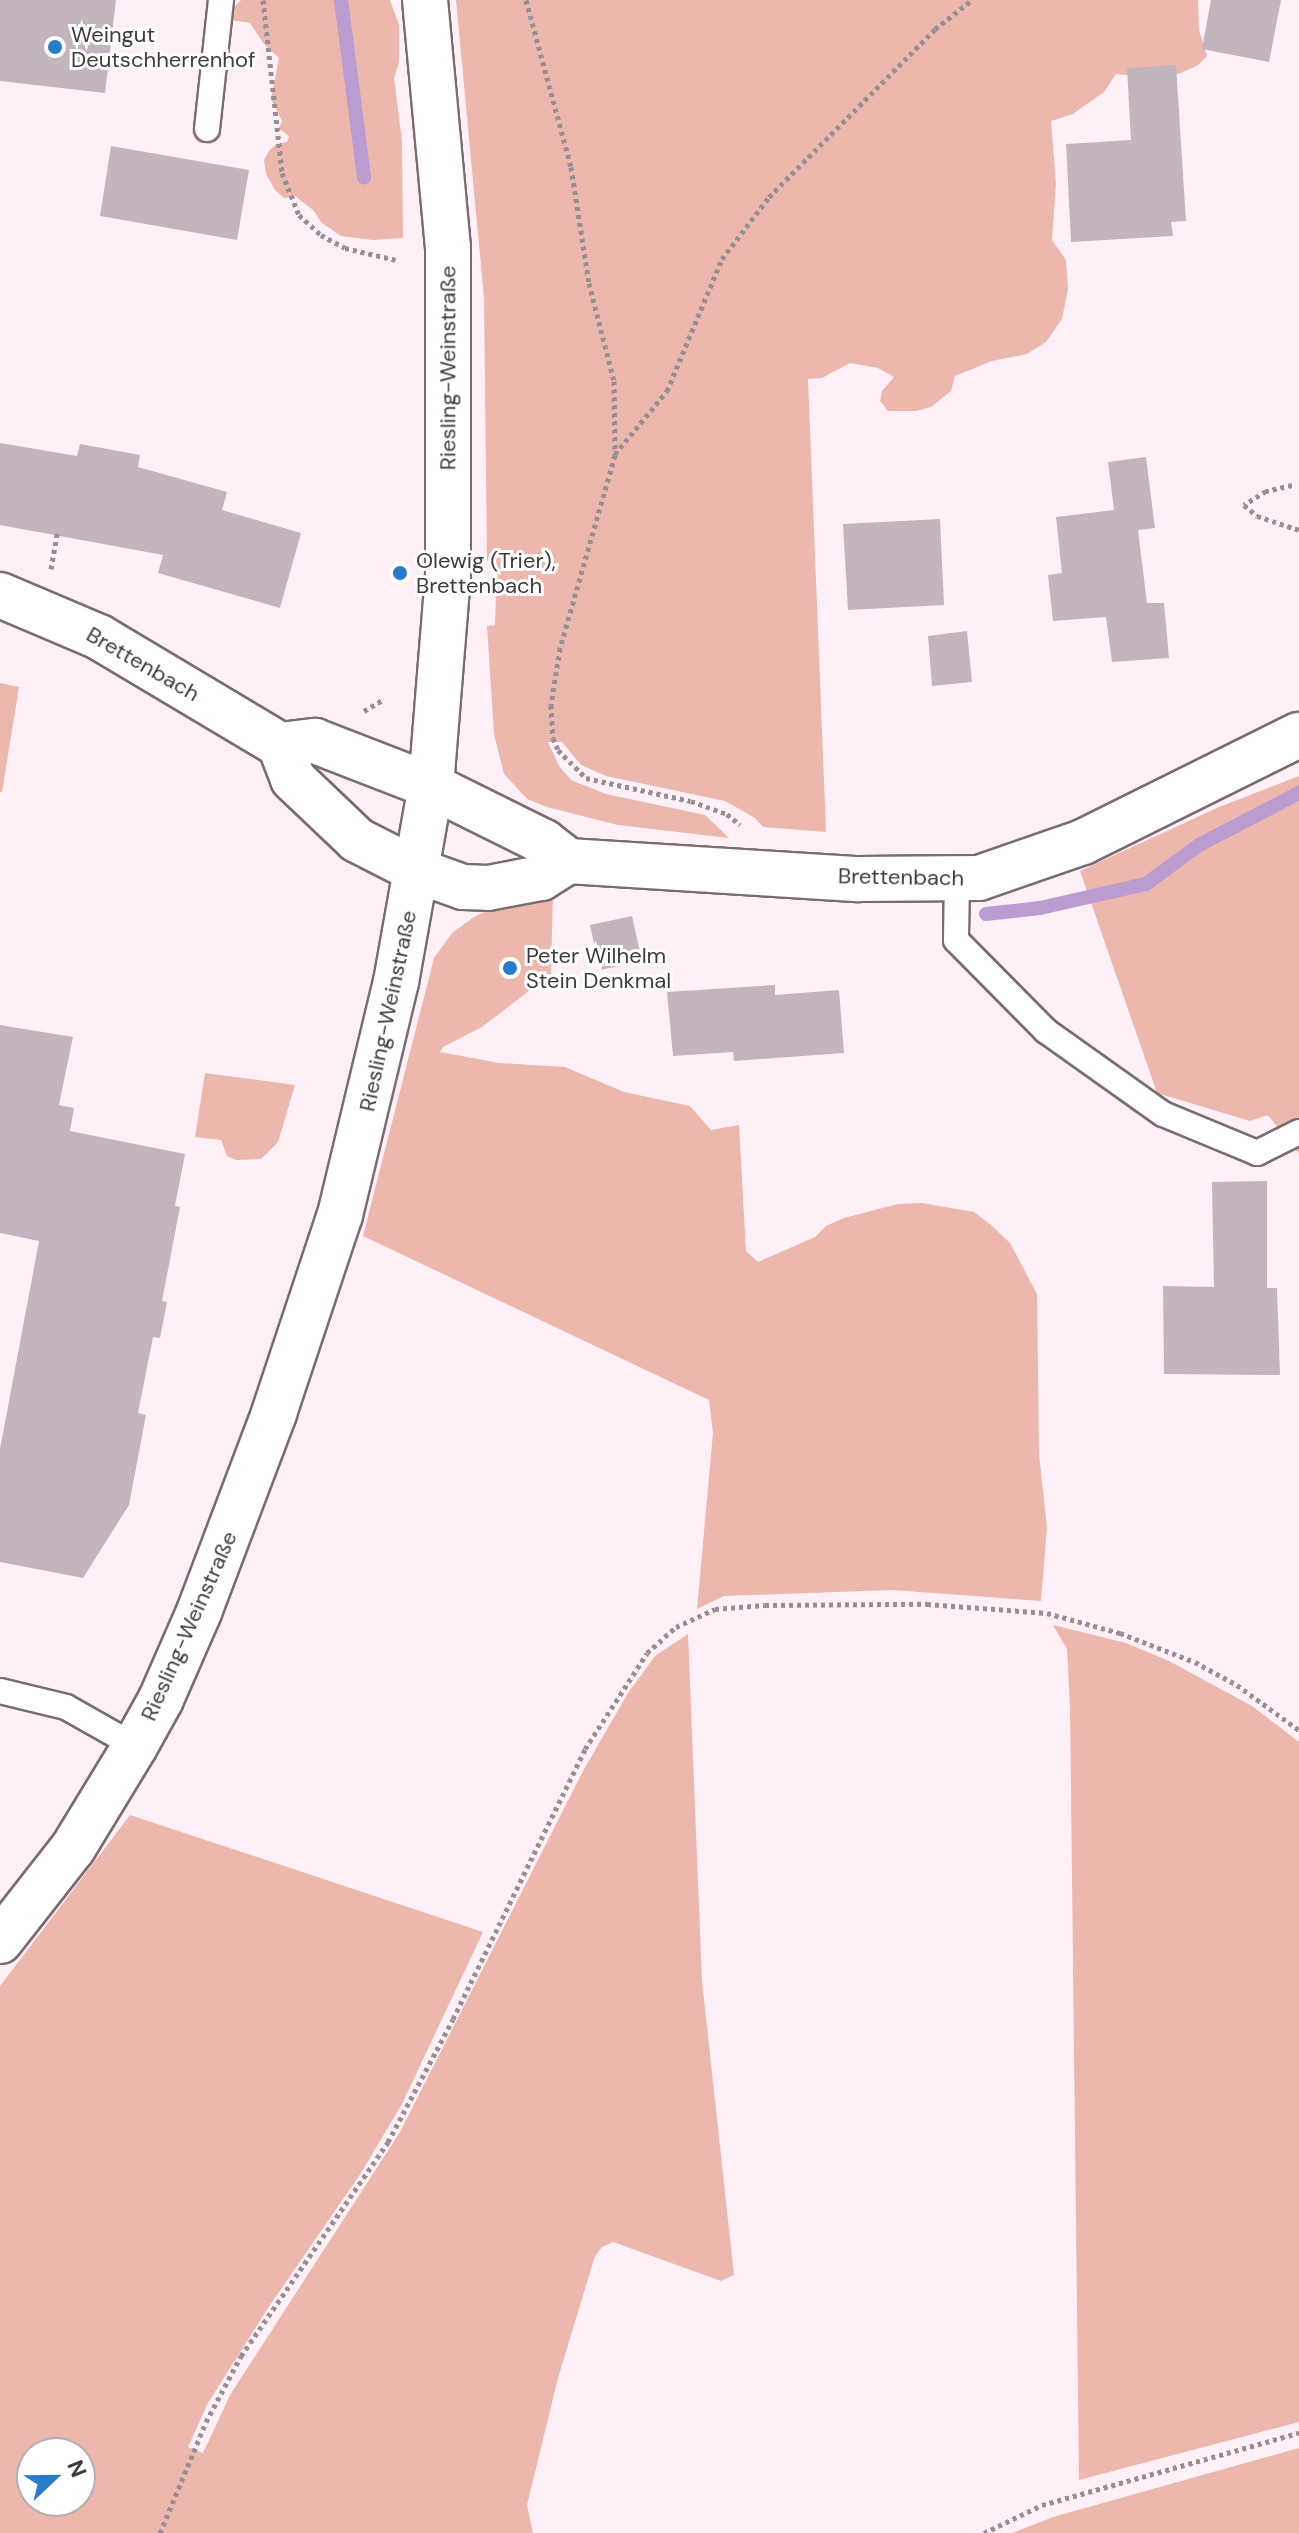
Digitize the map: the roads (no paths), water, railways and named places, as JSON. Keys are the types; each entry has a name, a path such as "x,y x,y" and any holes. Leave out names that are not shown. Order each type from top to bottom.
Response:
{"main road":[{"name":"Riesling-Weinstraße","path":"0,1941 73,1848 135,1746 199,1612 311,1305 340,1215 377,1070 418,871 431,786 448,575 448,248 425,0"},
{"name":"Brettenbach","path":"0,595 99,637 280,745"},
{"name":"Brettenbach","path":"568,861 858,879 979,878 1083,842 1299,735"},
{"path":"315,741 431,786 544,842 568,861 541,878 488,888 463,887 418,871 357,840 334,820 293,779 280,745 315,741"}],"lane":[{"path":"207,129 221,0"},
{"path":"957,880 956,940 1046,1031 1163,1114 1257,1153 1299,1132"},
{"path":"0,1691 66,1707 135,1746"}],"waterway":[{"name":"Brettenbach","path":"341,0 364,178"},
{"name":"Brettenbach","path":"986,914 1040,908 1146,884 1199,845 1299,793"}],"place":[{"name":"Weingut Deutschherrenhof","path":"55,47"},
{"name":"Olewig (Trier), Brettenbach","path":"400,573"},
{"name":"Peter Wilhelm Stein Denkmal","path":"510,968"}]}
